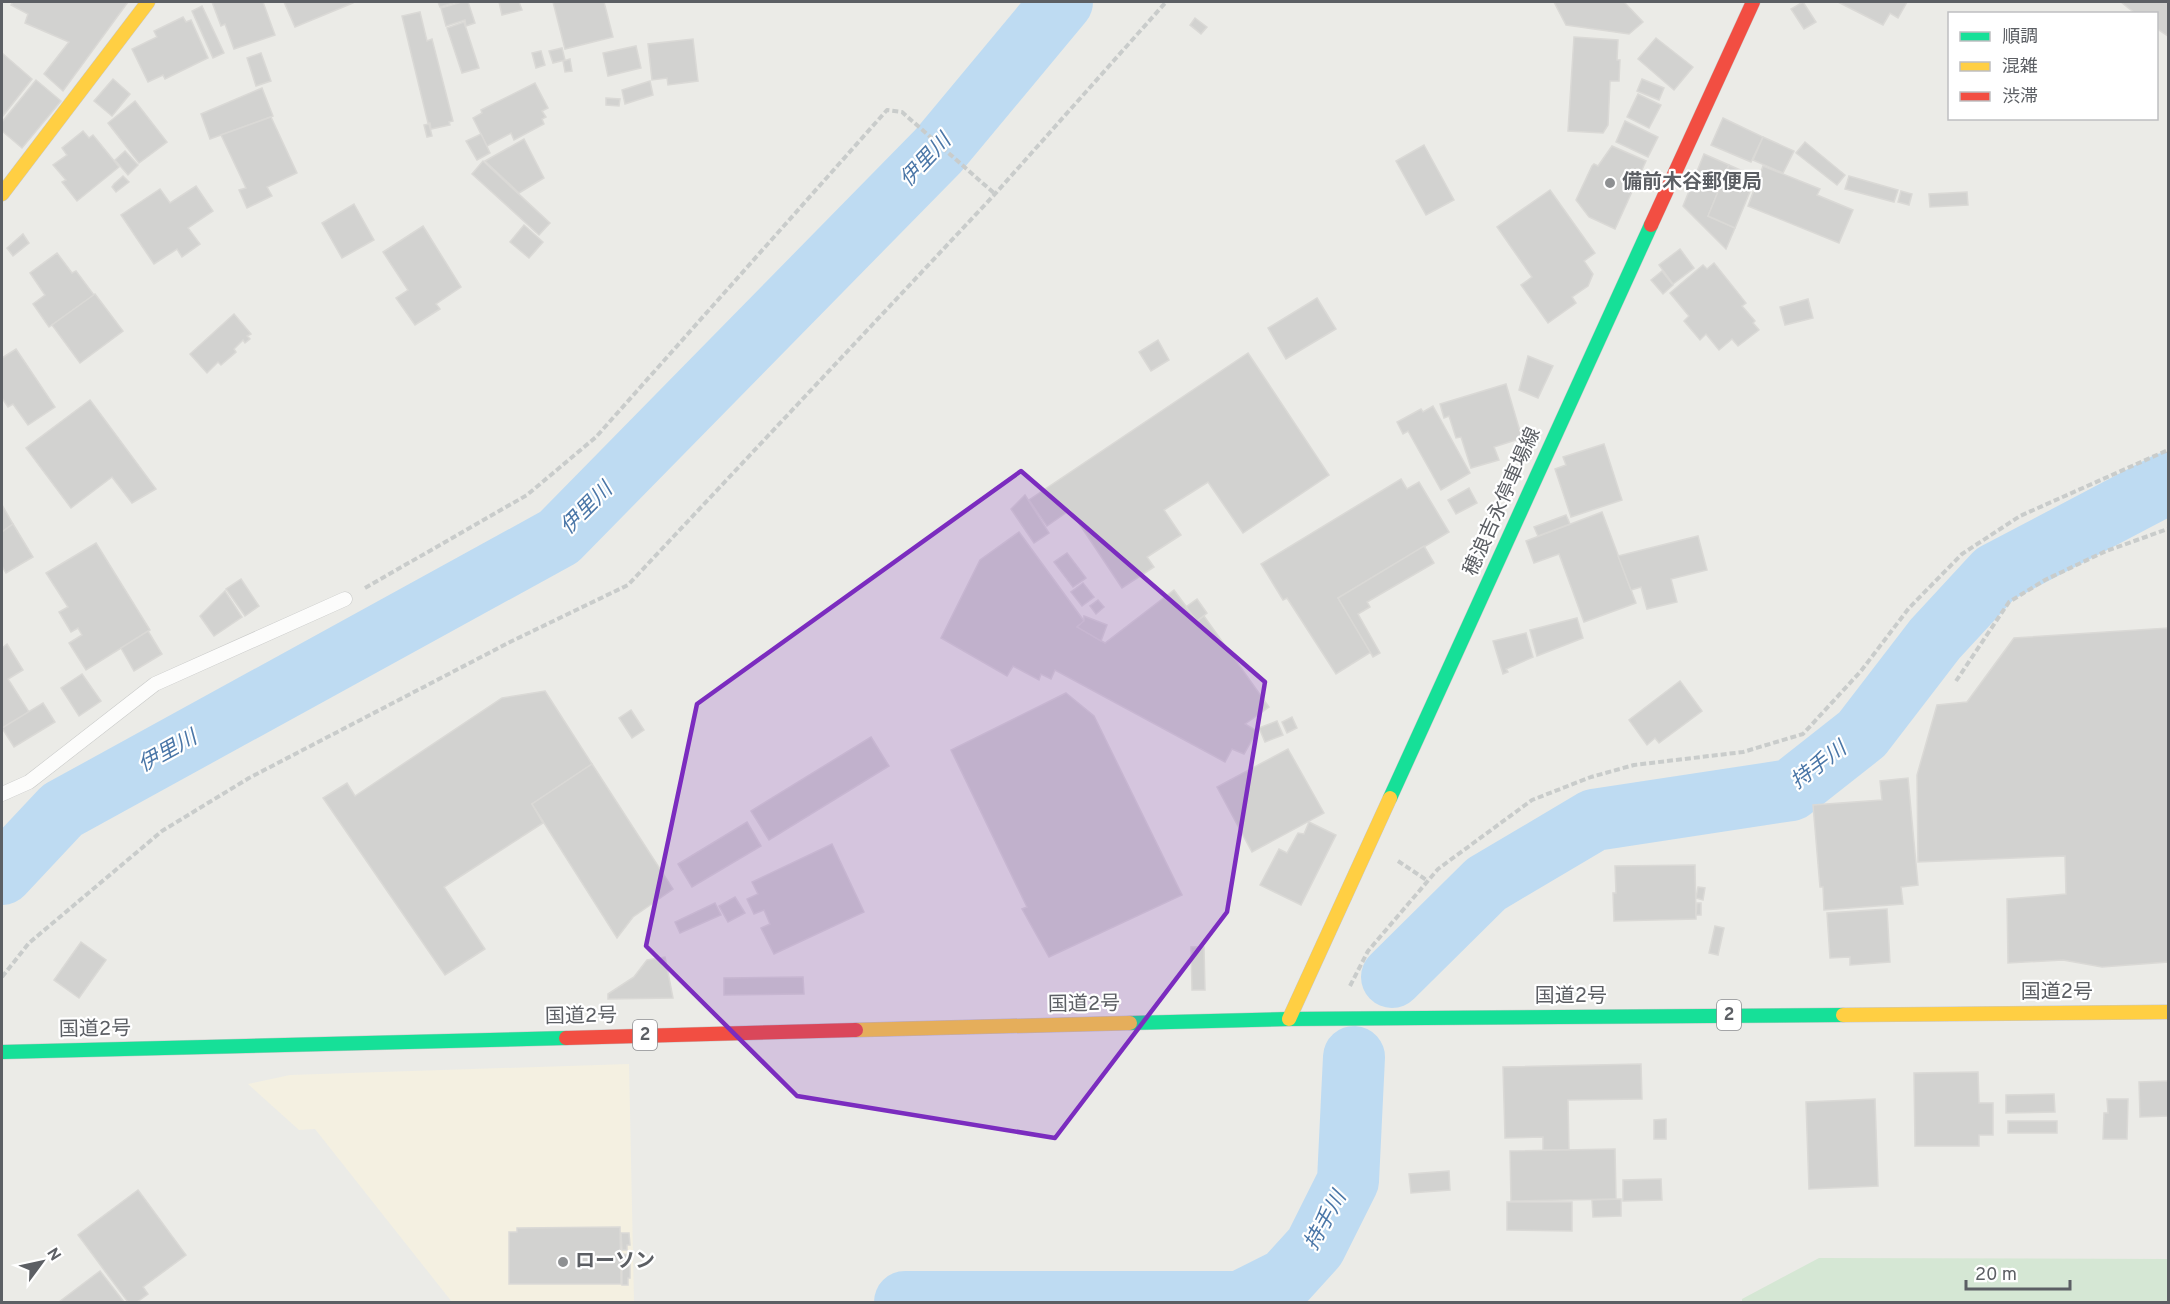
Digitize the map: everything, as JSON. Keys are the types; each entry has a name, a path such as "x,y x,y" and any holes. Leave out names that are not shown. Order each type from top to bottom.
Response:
{"main road":[{"path":"2,194 148,2"},
{"name":"穂浪吉永停車場線","path":"1289,1019 1752,2"},
{"name":"国道2号","path":"2,1052 1335,1018 2169,1012"}],"lane":[{"path":"2,794 29,782 155,684 345,599"}],"path":[{"path":"2,977 29,943 162,831 249,778 510,642 628,585 995,194 1166,2"},
{"path":"345,599 526,495 596,436 888,110 902,112 995,194"},
{"path":"1335,1018 1368,951 1438,869 1532,800 1591,777 1634,765 1743,752 1803,734 1844,691 1909,608 1962,554 2020,516 2169,450"},
{"path":"1956,681 2009,602 2045,580 2106,551 2169,529"}],"highlighted area":[{"path":"1021,471 1265,682 1227,912 1055,1138 797,1096 646,946 697,704"}],"shaded area":[{"path":"629,1064 634,1302 452,1302 315,1129 299,1130 248,1084 290,1075"}],"green space":[{"path":"1819,1258 2168,1259 2168,1302 1742,1302 1742,1299"}],"building":[{"path":"13,2 128,2 63,91 44,74 69,42 25,23 28,14 11,5"},
{"path":"212,2 263,2 275,35 234,49 225,24 221,26"},
{"path":"284,2 353,2 353,3 295,27"},
{"path":"438,2 456,2 440,7"},
{"path":"468,2 475,23 466,26 465,20 446,26 441,8"},
{"path":"499,2 519,2 522,10 502,15"},
{"path":"553,2 604,2 613,37 565,49"},
{"path":"1554,2 1624,2 1643,22 1629,34 1566,25"},
{"path":"1803,2 1816,22 1804,29 1791,9"},
{"path":"1838,2 1907,2 1898,18 1890,13 1883,25"},
{"path":"2121,2 2168,2 2168,36 2158,29 2158,12 2134,12"},
{"path":"202,6 224,53 213,58 192,11"},
{"path":"420,12 427,41 432,39 453,121 449,122 450,125 431,129 402,16"},
{"path":"183,17 186,22 191,20 208,58 165,79 163,75 148,82 132,49 157,37 154,31"},
{"path":"1195,18 1207,27 1201,34 1190,25"},
{"path":"464,22 479,68 462,73 447,28"},
{"path":"1574,37 1618,40 1619,81 1610,81 1608,125 1603,133 1568,131"},
{"path":"1656,38 1693,67 1674,90 1638,59"},
{"path":"693,39 698,81 668,85 667,78 652,80 648,44"},
{"path":"636,46 641,68 608,76 603,53"},
{"path":"562,48 565,60 553,63 549,51"},
{"path":"541,51 545,65 536,68 532,53"},
{"path":"2,53 32,79 2,117"},
{"path":"261,53 271,81 256,86 247,58"},
{"path":"570,59 572,71 565,72 563,61"},
{"path":"113,79 130,94 112,116 94,101"},
{"path":"1642,79 1664,88 1659,100 1637,91"},
{"path":"36,80 61,101 22,148 2,131 2,122"},
{"path":"650,81 653,95 625,104 622,90"},
{"path":"535,83 548,108 542,111 546,117 542,119 544,124 514,140 511,133 487,146 473,118 482,113 481,110"},
{"path":"262,88 273,116 210,139 201,114"},
{"path":"1638,94 1661,105 1649,128 1627,117"},
{"path":"606,98 620,99 619,106 606,105"},
{"path":"135,101 167,142 139,163 108,123"},
{"path":"271,117 297,173 267,187 272,196 247,208 239,190 246,188 221,135"},
{"path":"1723,118 1763,137 1751,162 1711,145"},
{"path":"1625,121 1658,137 1648,157 1616,142"},
{"path":"429,124 432,136 427,137 424,125"},
{"path":"83,131 89,138 93,135 119,167 77,201 62,182 66,180 53,165 67,155 62,148"},
{"path":"481,134 490,153 477,160 466,141"},
{"path":"1763,137 1794,151 1783,173 1753,160"},
{"path":"524,139 544,178 519,193 485,161"},
{"path":"1805,142 1845,175 1837,185 1796,153"},
{"path":"1424,145 1454,200 1426,215 1396,161"},
{"name":"備前木谷郵便局","path":"1612,146 1646,161 1615,229 1589,217 1576,200 1592,166 1594,164 1598,166"},
{"path":"125,151 138,165 128,175 115,160"},
{"path":"1704,154 1729,165 1708,216 1735,228 1726,249 1683,206"},
{"path":"483,161 550,223 539,235 472,174"},
{"path":"1729,165 1756,177 1735,228 1708,216"},
{"path":"1763,166 1820,189 1817,195 1853,210 1839,243 1748,206"},
{"path":"123,176 129,182 116,192 112,187"},
{"path":"1849,176 1898,190 1894,202 1845,189"},
{"path":"196,186 213,211 188,228 200,244 182,257 177,249 154,264 121,215 160,189 170,203"},
{"path":"1550,190 1595,253 1584,261 1593,274 1588,286 1572,297 1576,303 1548,323 1521,285 1532,277 1497,227"},
{"path":"1901,191 1912,194 1909,205 1898,202"},
{"path":"1967,192 1968,205 1930,207 1929,194"},
{"path":"354,204 374,240 342,258 322,223"},
{"path":"524,225 543,242 529,258 510,242"},
{"path":"423,226 461,287 436,304 440,309 415,325 396,298 408,290 383,252"},
{"path":"23,234 29,243 13,256 7,248"},
{"path":"1680,249 1694,268 1673,284 1659,265"},
{"path":"57,253 72,273 76,271 94,295 49,327 33,304 45,295 30,273"},
{"path":"1714,263 1746,303 1742,306 1755,321 1753,323 1759,330 1738,346 1732,339 1719,350 1706,334 1700,340 1684,321 1689,316 1670,293 1703,265 1707,269"},
{"path":"1662,271 1673,285 1663,294 1651,280"},
{"path":"95,294 123,331 80,363 52,325"},
{"path":"1317,298 1336,329 1286,359 1268,328"},
{"path":"1808,299 1813,318 1785,325 1780,307"},
{"path":"234,314 251,334 247,336 250,339 245,343 243,340 234,349 236,352 221,365 218,362 207,373 190,354"},
{"path":"1158,340 1169,360 1151,371 1139,352"},
{"path":"16,349 55,407 28,425 13,404 8,407 2,398 2,358"},
{"path":"1248,353 1329,475 1243,533 1208,482 1164,510 1181,535 1147,557 1154,567 1122,588 1070,510 1047,526 1029,500"},
{"path":"1528,356 1553,366 1538,398 1519,390"},
{"path":"1506,384 1522,438 1494,447 1499,460 1471,468 1461,437 1456,438 1449,416 1444,418 1440,404"},
{"path":"90,400 156,489 132,503 112,477 71,508 26,448"},
{"path":"1433,406 1470,473 1441,490 1408,431 1403,434 1397,422 1421,409 1423,412"},
{"path":"1604,444 1622,500 1571,517 1555,469 1566,465 1563,457"},
{"path":"1401,479 1407,489 1419,482 1449,532 1338,598 1371,652 1336,674 1287,598 1283,600 1261,564"},
{"path":"1469,488 1477,503 1456,514 1448,500"},
{"path":"1025,495 1049,533 1034,543 1011,509"},
{"path":"2,505 13,524 2,532"},
{"path":"1602,512 1636,603 1584,622 1559,554 1534,563 1526,541"},
{"path":"1566,515 1570,524 1538,536 1534,527"},
{"path":"13,524 33,557 6,573 2,566 2,532"},
{"path":"1019,532 1084,621 1077,627 1105,643 1174,590 1197,621 1204,616 1269,707 1245,724 1257,731 1244,754 1232,749 1225,762 1055,670 1051,679 1041,674 1039,680 1013,666 1007,676 941,638 980,560"},
{"path":"1698,536 1707,570 1671,579 1677,602 1647,609 1641,587 1631,590 1618,556"},
{"path":"96,543 150,630 86,670 69,643 82,635 78,628 71,632 59,612 68,607 46,573"},
{"path":"1424,546 1434,563 1367,602 1370,607 1358,614 1380,653 1373,657 1338,598"},
{"path":"1067,553 1086,578 1073,587 1054,562"},
{"path":"241,579 259,606 245,616 226,589"},
{"path":"1083,583 1094,597 1082,606 1071,592"},
{"path":"225,591 242,617 214,636 200,616"},
{"path":"1197,599 1207,613 1197,621 1186,607"},
{"path":"1098,600 1104,607 1096,614 1090,606"},
{"path":"1084,616 1107,625 1101,641 1077,627 1084,621"},
{"path":"1577,618 1583,638 1537,656 1530,630"},
{"path":"2168,628 2168,962 2102,967 2063,960 2008,963 2007,899 2066,894 2065,856 1918,862 1917,775 1937,705 1967,702 2014,638"},
{"path":"148,631 162,654 134,671 121,648"},
{"path":"1526,633 1533,657 1506,669 1508,672 1503,674 1493,641"},
{"path":"7,644 23,670 8,679 29,712 2,729 2,648"},
{"path":"82,674 101,701 79,716 61,688"},
{"path":"1680,681 1702,711 1659,743 1655,738 1647,745 1629,720"},
{"path":"545,691 592,764 532,804 543,823 444,887 485,949 445,975 323,798 347,783 355,796 502,698"},
{"path":"1066,693 1094,716 1182,895 1049,957 1022,909 1027,907 951,750"},
{"path":"43,703 55,722 14,747 2,728"},
{"path":"631,710 644,730 632,738 619,718"},
{"path":"1292,717 1297,728 1287,733 1282,722"},
{"path":"1277,721 1283,735 1265,742 1259,728"},
{"path":"871,737 889,766 769,840 751,811"},
{"path":"1288,749 1324,813 1252,852 1217,787"},
{"path":"592,764 673,889 633,917 617,938 532,804"},
{"path":"1908,778 1918,885 1901,887 1903,904 1824,910 1813,805 1882,800 1880,781"},
{"path":"747,822 761,846 692,887 678,864"},
{"path":"1309,822 1336,835 1301,905 1260,885 1279,849 1287,853 1298,833 1304,834"},
{"path":"832,844 864,912 774,954 761,928 770,924 764,910 754,914 747,899 758,894 752,882"},
{"path":"1695,865 1696,919 1614,921 1615,866"},
{"path":"1698,887 1705,888 1703,900 1696,898"},
{"path":"735,897 745,913 728,922 719,906"},
{"path":"715,903 721,915 680,933 675,922"},
{"path":"1697,903 1701,903 1701,915 1696,915"},
{"path":"1887,909 1890,962 1850,965 1850,957 1830,958 1827,913"},
{"path":"1715,926 1724,928 1718,955 1709,953"},
{"path":"81,942 106,960 79,998 54,980"},
{"path":"1191,947 1204,947 1205,990 1192,990"},
{"path":"665,957 673,998 608,999 608,994 634,977 647,960"},
{"path":"803,977 804,994 724,995 724,978"},
{"path":"1641,1064 1642,1099 1568,1100 1569,1150 1543,1150 1543,1137 1505,1138 1503,1067"},
{"path":"1978,1072 1979,1103 1993,1103 1993,1135 1979,1135 1979,1146 1915,1146 1914,1073"},
{"path":"2168,1081 2168,1116 2140,1117 2139,1082"},
{"path":"2054,1094 2055,1112 2006,1113 2006,1095"},
{"path":"1875,1099 1878,1186 1809,1189 1806,1102"},
{"path":"2107,1099 2128,1099 2127,1139 2103,1139 2104,1113 2108,1113"},
{"path":"1666,1119 1666,1139 1654,1139 1654,1120"},
{"path":"2008,1121 2057,1121 2057,1133 2008,1133"},
{"path":"1615,1149 1616,1199 1511,1201 1510,1151"},
{"path":"1449,1171 1450,1190 1411,1193 1409,1174"},
{"path":"1661,1179 1662,1200 1623,1201 1623,1180"},
{"path":"138,1190 186,1255 143,1287 148,1294 137,1302 128,1302 78,1235"},
{"path":"1621,1199 1621,1216 1593,1217 1592,1200"},
{"path":"1507,1202 1572,1202 1572,1231 1507,1230"},
{"path":"620,1227 621,1284 509,1284 509,1232 517,1232 517,1228"},
{"path":"621,1233 629,1233 630,1245 627,1245 627,1250 622,1250"},
{"path":"622,1254 630,1255 628,1285 622,1285"},
{"path":"100,1271 124,1302 59,1302"}],"waterway":[{"name":"伊里川","path":"2,874 62,810 559,537 938,151 1062,2"},
{"name":"持手川","path":"1392,977 1486,884 1594,820 1791,790 1862,734 1935,639 1995,574 2168,483"},
{"name":"持手川","path":"905,1302 1240,1302 1286,1279 1315,1247 1348,1181 1354,1057"}],"traffic: fast":[{"path":"1390,798 1651,225"},
{"path":"1130,1023 1289,1019 1843,1015"},
{"path":"2,1052 566,1038"}],"traffic: slow":[{"path":"2,194 148,2"},
{"path":"1289,1019 1390,798"},
{"path":"1843,1015 2168,1012"},
{"path":"856,1030 1130,1023"}],"traffic: jam":[{"path":"1651,225 1753,2"},
{"path":"566,1038 856,1030"}],"place":[{"name":"備前木谷郵便局","path":"1610,183"},
{"name":"ローソン","path":"563,1262"}]}
